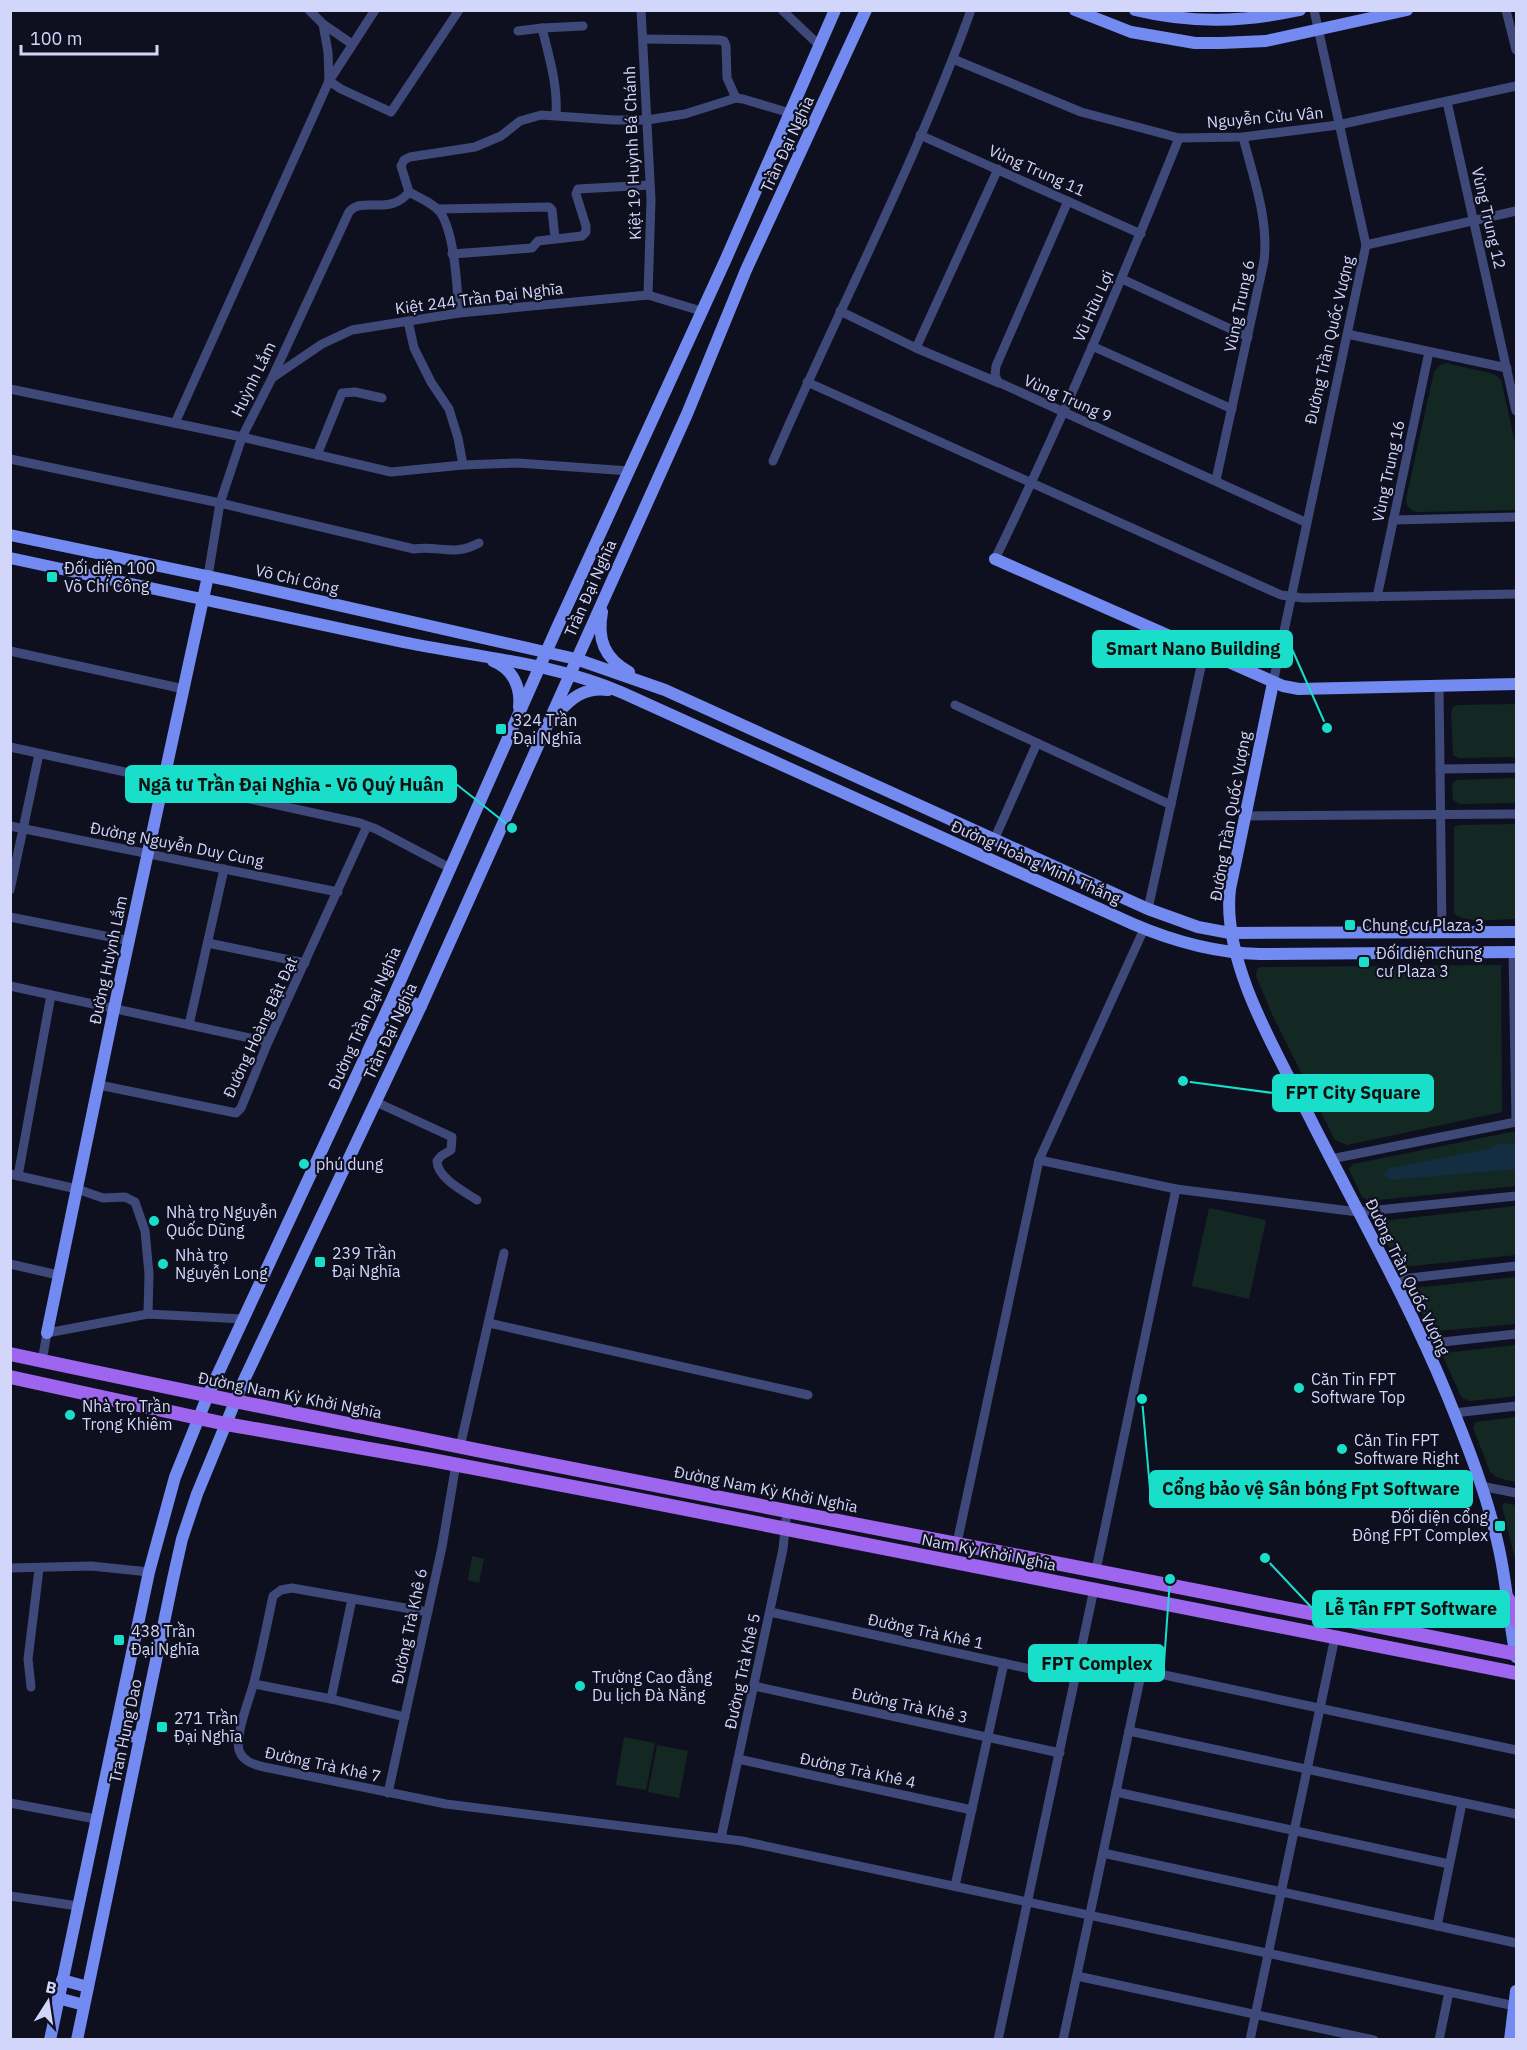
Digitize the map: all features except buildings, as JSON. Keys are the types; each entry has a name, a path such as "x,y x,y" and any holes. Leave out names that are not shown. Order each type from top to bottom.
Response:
{"main road":[{"name":"Trần Đại Nghĩa","path":"556,630 725,261 835,10"},
{"name":"Trần Đại Nghĩa","path":"236,1401 421,1006 687,414 746,270 866,10"},
{"path":"1076,10 1131,32 1195,43 1266,41 1407,10"},
{"path":"1135,10 1181,19 1231,21 1300,10"},
{"path":"725,261 746,270"},
{"name":"Võ Chí Công","path":"10,535 208,572 576,659"},
{"path":"10,558 388,639 570,674"},
{"path":"995,559 1204,653 1273,682 1299,689 1516,684"},
{"name":"Đường Huỳnh Lắm","path":"47,1333 208,572"},
{"path":"607,590 600,626 605,651 622,668 664,690"},
{"name":"Đường Trần Đại Nghĩa","path":"198,1418 394,995 556,630"},
{"path":"484,658 506,669 515,680 520,698 517,717"},
{"name":"Đường Hoàng Minh Thắng","path":"576,659 664,690 1148,909 1185,923 1230,933 1516,932"},
{"name":"Đường Hoàng Minh Thắng","path":"570,674 623,693 1144,929 1193,946 1235,953 1515,952"},
{"name":"Đường Trần Quốc Vượng","path":"1273,682 1229,897 1230,933 1235,953 1258,1013 1424,1344 1454,1413 1481,1486 1499,1548 1516,1655"},
{"path":"547,724 573,697 587,690 602,689 623,693"},
{"path":"986,857 994,840"},
{"path":"1442,932 1443,952"},
{"path":"394,995 421,1006"},
{"name":"Đường Nam Kỳ Khởi Nghĩa","path":"10,1354 460,1447 1096,1570 1516,1655"},
{"path":"10,1377 226,1425 456,1464 460,1447"},
{"name":"Tran Hung Dao","path":"77,2040 182,1539 197,1494 236,1401"},
{"name":"Tran Hung Dao","path":"50,2040 149,1572 175,1477 198,1418"},
{"name":"Nam Kỳ Khởi Nghĩa","path":"456,1464 1516,1673"},
{"path":"1508,1599 1516,1621"},
{"path":"116,1733 140,1738"},
{"path":"62,1980 88,1987"},
{"path":"1510,2040 1516,1990"},
{"path":"58,1998 84,2005"}],"street":[{"path":"309,10 323,24 352,44"},
{"path":"175,423 329,81 375,10"},
{"path":"329,81 391,112 459,10"},
{"name":"Kiệt 19 Huỳnh Bá Chánh","path":"641,10 650,185 648,295"},
{"path":"782,10 820,46"},
{"path":"773,461 920,135 953,59 971,10"},
{"name":"Đường Trần Quốc Vượng","path":"1273,682 1305,522 1366,244 1314,10"},
{"path":"1506,10 1516,50"},
{"path":"323,24 328,52 329,81"},
{"path":"542,27 554,79 557,99 556,115"},
{"path":"518,31 542,27 583,27"},
{"path":"643,39 724,41 727,78 736,98"},
{"name":"Nguyễn Cửu Vân","path":"953,59 1088,115 1179,138 1243,137 1338,125 1516,86"},
{"path":"459,313 452,254 442,214 438,209 409,192 401,166 404,160 410,157 475,147 501,136 520,121 541,115 647,120 685,114 736,98 790,113"},
{"name":"Vùng Trung 12","path":"1448,102 1516,411"},
{"name":"Vùng Trung 11","path":"920,135 1141,234"},
{"name":"Vùng Trung 6","path":"1216,480 1266,243 1265,228 1243,137"},
{"name":"Vũ Hữu Lợi","path":"995,559 1032,484 1122,279 1179,138"},
{"path":"916,348 998,169"},
{"path":"452,254 532,248 538,241 582,236 586,232 586,226 576,194 578,189 650,185"},
{"name":"Huỳnh Lắm","path":"208,572 220,503 242,437 349,212 356,205 393,204 409,192"},
{"name":"Vùng Trung 9","path":"1068,201 996,366 995,375 1000,384 1305,522"},
{"path":"438,209 549,207 552,210 555,238"},
{"path":"1366,244 1516,211"},
{"path":"1122,279 1248,337"},
{"name":"Kiệt 244 Trần Đại Nghĩa","path":"272,378 322,344 352,330 459,313 648,295 701,312"},
{"path":"840,311 916,348 1000,384"},
{"path":"408,321 414,348 431,382 449,409 463,465"},
{"path":"1347,334 1507,368"},
{"path":"1092,346 1232,409"},
{"name":"Vùng Trung 16","path":"1377,597 1430,352"},
{"path":"807,382 1273,592 1290,597 1516,594"},
{"path":"10,389 242,437 391,472 463,465 550,464 630,471"},
{"path":"317,455 342,393 355,392 382,398"},
{"path":"10,459 220,503 414,549 424,547 460,551 479,543"},
{"path":"1393,520 1516,517"},
{"path":"10,651 184,689"},
{"path":"1148,909 1204,653"},
{"path":"1439,686 1442,932"},
{"path":"955,705 1171,805"},
{"path":"994,840 1037,743"},
{"path":"10,747 367,826 450,868"},
{"path":"10,890 39,754"},
{"path":"1440,768 1516,768"},
{"path":"1244,816 1516,814"},
{"name":"Đường Nguyễn Duy Cung","path":"10,826 338,892"},
{"name":"Đường Hoàng Bật Đạt","path":"99,1085 236,1113 241,1108 268,1042 367,826"},
{"path":"189,1025 224,869"},
{"path":"10,917 130,941"},
{"path":"957,1543 1039,1160 1144,929"},
{"path":"208,943 305,963"},
{"path":"1331,1159 1516,1122 1515,952"},
{"path":"10,987 268,1042"},
{"path":"51,995 14,1175 76,1189 103,1198 125,1197 135,1202 145,1232 149,1274 148,1314"},
{"path":"376,1102 452,1137 452,1150 437,1161 439,1170 477,1200"},
{"path":"1039,1160 1176,1189 1358,1212 1516,1196"},
{"path":"1096,1570 1176,1189"},
{"path":"460,1447 504,1253"},
{"path":"10,1264 58,1275"},
{"path":"1392,1280 1516,1266"},
{"path":"47,1333 148,1314 243,1318"},
{"path":"489,1323 808,1395"},
{"name":"Đường Huỳnh Lắm","path":"42,1361 47,1333"},
{"path":"1424,1344 1516,1334"},
{"path":"1454,1413 1516,1406"},
{"name":"Đường Trà Khê 6","path":"388,1793 428,1612 456,1464"},
{"path":"1481,1486 1516,1493"},
{"name":"Đường Trà Khê 5","path":"721,1838 783,1549 787,1510"},
{"path":"10,1568 91,1566 149,1572"},
{"path":"31,1687 28,1659 39,1569"},
{"name":"Đường Trà Khê 7","path":"428,1612 292,1588 280,1590 273,1596 254,1684 239,1739 240,1752 244,1758 264,1767 469,1808 721,1838 1515,2006"},
{"path":"998,2040 1094,1590"},
{"path":"331,1699 352,1599"},
{"name":"Đường Trà Khê 1","path":"770,1612 1076,1679"},
{"path":"1250,2040 1335,1637"},
{"path":"1080,1657 1516,1750"},
{"path":"955,1886 1004,1663"},
{"path":"1066,2039 1089,1915 1142,1670"},
{"path":"254,1684 405,1717"},
{"name":"Đường Trà Khê 3","path":"754,1686 1060,1753"},
{"path":"1129,1731 1516,1814"},
{"name":"Đường Trà Khê 4","path":"738,1759 972,1810"},
{"path":"1116,1792 1449,1864"},
{"path":"10,1803 96,1820"},
{"path":"1437,1926 1462,1803"},
{"path":"1103,1853 1516,1943"},
{"path":"10,1896 78,1906"},
{"path":"1077,1976 1374,2040"},
{"path":"1439,2040 1449,1992"}],"green space":[{"path":"1446,363 1494,374 1501,380 1516,447 1516,510 1418,512 1411,510 1407,504 1406,499 1434,372 1440,365"},
{"path":"1516,704 1516,757 1459,758 1453,755 1451,713 1453,707"},
{"path":"1516,778 1516,803 1460,804 1453,800 1452,785 1456,780"},
{"path":"1516,824 1516,919 1474,920 1458,916 1454,913 1454,827"},
{"path":"1501,965 1502,1112 1347,1145 1335,1140 1272,1014 1256,976 1257,969 1262,967"},
{"path":"1516,1131 1516,1186 1369,1201 1362,1197 1349,1169 1353,1164"},
{"path":"1516,1206 1516,1255 1402,1267 1397,1263 1378,1225 1381,1221"},
{"path":"1209,1208 1266,1220 1249,1299 1192,1286"},
{"path":"1516,1277 1516,1324 1437,1331 1429,1326 1411,1292 1414,1288"},
{"path":"1516,1345 1516,1396 1470,1401 1462,1398 1443,1357 1444,1353"},
{"path":"1516,1417 1516,1482 1498,1478 1490,1472 1473,1427 1476,1422"},
{"path":"1504,1503 1516,1505 1516,1563 1502,1506"},
{"path":"472,1556 484,1559 479,1583 468,1580"},
{"path":"624,1737 655,1743 646,1790 616,1785"},
{"path":"657,1745 688,1751 679,1798 648,1792"}],"water":[{"path":"1516,1143 1516,1169 1391,1180 1383,1174 1390,1168 1488,1149 1498,1144"}],"place":[{"name":"Đối diện 100 Võ Chí Công","path":"52,577"},
{"name":"Smart Nano Building","path":"1327,728"},
{"name":"324 Trần Đại Nghĩa","path":"501,729"},
{"name":"Ngã tư Trần Đại Nghĩa - Võ Quý Huân","path":"512,828"},
{"name":"Chung cư Plaza 3","path":"1350,925"},
{"name":"Đối diện chung cư Plaza 3","path":"1364,962"},
{"name":"FPT City Square","path":"1183,1081"},
{"name":"phú dung","path":"304,1164"},
{"name":"Nhà trọ Nguyễn Quốc Dũng","path":"154,1221"},
{"name":"239 Trần Đại Nghĩa","path":"320,1262"},
{"name":"Nhà trọ Nguyễn Long","path":"163,1264"},
{"name":"Căn Tin FPT Software Top","path":"1299,1388"},
{"name":"Cổng bảo vệ Sân bóng Fpt Software","path":"1142,1399"},
{"name":"Nhà trọ Trần Trọng Khiêm","path":"70,1415"},
{"name":"Căn Tin FPT Software Right","path":"1342,1449"},
{"name":"Đối diện cổng Đông FPT Complex","path":"1500,1526"},
{"name":"Lễ Tân FPT Software","path":"1265,1558"},
{"name":"FPT Complex","path":"1170,1579"},
{"name":"438 Trần Đại Nghĩa","path":"119,1640"},
{"name":"Trường Cao đẳng Du lịch Đà Nẵng","path":"580,1686"},
{"name":"271 Trần Đại Nghĩa","path":"162,1727"}]}
